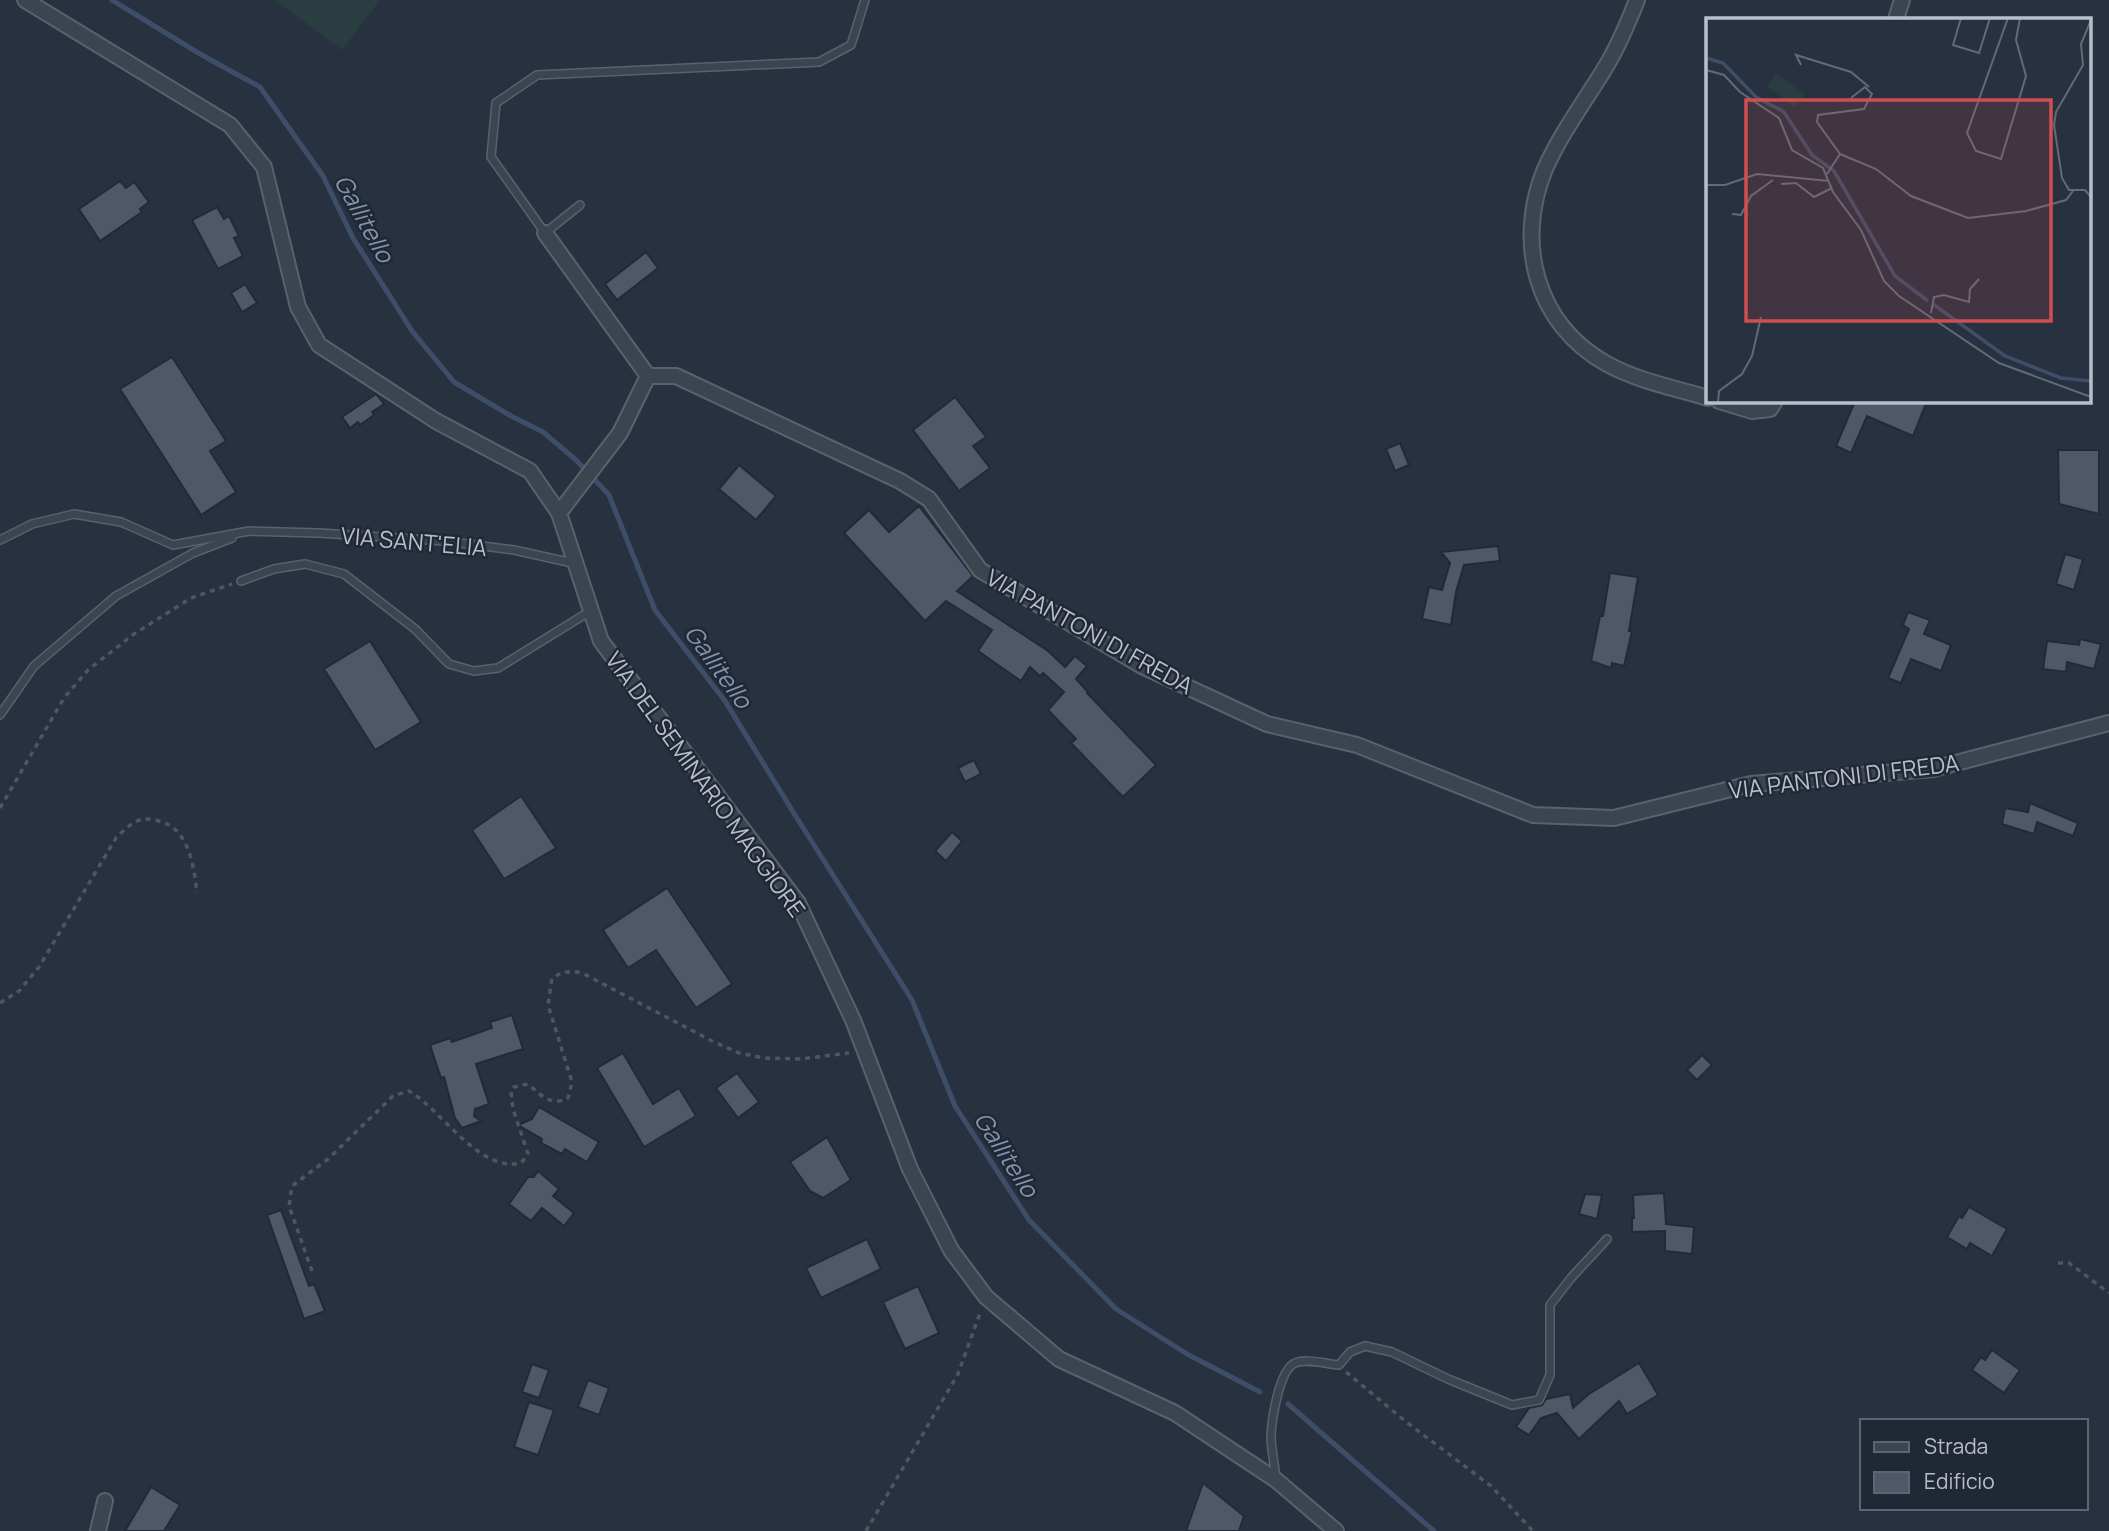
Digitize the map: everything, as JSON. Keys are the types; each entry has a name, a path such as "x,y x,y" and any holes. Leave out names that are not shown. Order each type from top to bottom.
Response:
{"street":[{"name":"VIA DEL SEMINARIO MAGGIORE","path":"25,0 230,125 264,167 298,307 319,345 436,421 530,471 563,508 601,641 798,902 865,1051 910,1169 951,1250 986,1297 1059,1359 1175,1413 1276,1480 1336,1531"},
{"path":"1637,0 1607,66 1560,138 1545,170 1530,232 1534,266 1541,292 1558,321 1593,355 1634,376 1706,397"},
{"path":"1896,18 1902,0"},
{"path":"545,233 648,376 620,433 563,508"},
{"name":"VIA PANTONI DI FREDA","path":"648,376 676,376 900,481 929,499 980,570 1142,666 1267,724 1357,746 1532,815 1614,817 1751,784 1933,769 2109,723"},
{"path":"1723,402 1762,411 1770,409 1774,402"},
{"path":"98,1531 105,1502"}],"lane":[{"path":"580,205 545,233 491,158 496,103 537,75 819,62 851,45 865,0"},
{"name":"VIA SANT'ELIA","path":"0,540 32,524 74,514 121,523 173,545 249,531 444,541 514,550 578,564"},
{"name":"VIA SANT'ELIA","path":"0,715 34,666 116,596 193,553 249,531"},
{"path":"241,581 274,569 305,564 344,574 415,628 449,664 474,671 498,668 592,610"},
{"path":"1276,1480 1271,1436 1275,1406 1284,1375 1290,1365 1301,1361 1339,1365 1350,1352 1365,1346 1392,1352 1448,1380 1512,1405 1539,1400 1550,1375 1550,1305 1607,1239"}],"path":[{"path":"0,808 64,698 88,670 134,634 191,598 241,581"},
{"path":"0,1003 19,991 39,967 116,838 132,823 148,818 167,822 184,841 194,866 197,892"},
{"path":"312,1271 289,1206 292,1186 328,1159 393,1096 408,1091 422,1099 457,1135 490,1159 508,1166 521,1163 528,1154 513,1109 511,1091 514,1087 528,1084 551,1102 560,1102 568,1098 572,1082 548,1005 552,978 561,972 574,971 584,974 739,1053 764,1058 800,1059 865,1051"},
{"path":"2058,1264 2069,1264 2109,1293"},
{"path":"866,1531 958,1374 986,1297"},
{"path":"1339,1365 1405,1421 1491,1486 1533,1531"}],"green space":[{"path":"275,0 380,0 342,50"}],"building":[{"path":"120,181 126,188 134,182 149,202 140,209 142,212 100,241 79,209"},
{"path":"217,207 224,219 229,216 239,236 234,238 243,256 218,269 192,220"},
{"path":"646,252 658,268 617,300 605,284"},
{"path":"245,284 257,303 242,312 231,293"},
{"path":"172,357 226,441 210,451 236,492 201,515 120,389"},
{"path":"376,394 384,404 360,425 358,422 350,428 342,417"},
{"path":"955,397 986,437 973,446 990,468 959,491 913,430"},
{"path":"1855,402 1927,402 1913,436 1867,416 1851,453 1836,446"},
{"path":"1400,443 1409,465 1395,471 1386,449"},
{"path":"2058,450 2099,450 2099,514 2059,504"},
{"path":"739,465 776,496 756,520 719,489"},
{"path":"919,506 973,576 957,591 1048,651 1065,667 1075,656 1087,666 1076,679 1156,765 1123,797 1071,743 1076,739 1048,710 1064,692 1043,673 1040,676 1030,667 1021,681 978,651 992,630 946,601 925,621 844,533 869,510 889,532"},
{"path":"1498,546 1500,561 1464,565 1456,592 1451,625 1422,619 1429,587 1442,590 1450,563 1441,552"},
{"path":"2065,554 2083,559 2074,590 2056,584"},
{"path":"1610,573 1638,577 1629,631 1632,631 1624,666 1612,663 1611,668 1591,661 1600,616 1603,616"},
{"path":"1908,612 1930,620 1924,634 1951,645 1941,671 1911,659 1901,683 1888,678 1909,629 1903,625"},
{"path":"2080,639 2101,644 2094,669 2067,662 2066,672 2043,669 2047,641 2079,645"},
{"path":"370,641 421,722 375,750 324,669"},
{"path":"974,760 981,774 965,782 958,768"},
{"path":"521,796 556,848 504,879 472,830"},
{"path":"2030,803 2078,823 2073,836 2037,822 2034,834 2002,824 2005,808 2028,812"},
{"path":"952,832 962,841 946,861 935,851"},
{"path":"667,888 732,984 696,1008 656,950 628,968 603,930"},
{"path":"512,1015 523,1049 476,1064 489,1104 475,1109 474,1116 481,1121 462,1128 455,1118 444,1077 441,1078 430,1045 450,1038 452,1042 492,1028 490,1022"},
{"path":"623,1053 653,1104 679,1088 696,1116 644,1147 597,1068"},
{"path":"1702,1055 1712,1065 1697,1080 1687,1070"},
{"path":"737,1073 759,1102 738,1118 716,1088"},
{"path":"539,1107 599,1142 587,1162 565,1149 562,1154 541,1143 542,1139 518,1125 532,1119"},
{"path":"827,1137 851,1180 823,1198 810,1191 790,1162"},
{"path":"538,1171 559,1189 553,1196 574,1213 564,1226 542,1208 531,1221 509,1204 528,1177 534,1177"},
{"path":"1664,1193 1666,1224 1694,1227 1692,1254 1665,1251 1665,1231 1632,1232 1633,1195"},
{"path":"1585,1194 1602,1195 1597,1219 1579,1214"},
{"path":"1969,1207 2007,1229 1992,1256 1970,1243 1967,1249 1947,1237 1959,1216 1962,1218"},
{"path":"281,1210 309,1286 314,1284 325,1311 304,1319 267,1215"},
{"path":"867,1239 881,1269 821,1298 806,1268"},
{"path":"918,1286 939,1333 905,1349 883,1302"},
{"path":"1992,1350 2020,1370 2004,1393 1972,1370 1981,1357 1985,1360"},
{"path":"1639,1363 1658,1395 1627,1414 1619,1401 1579,1439 1557,1413 1541,1418 1529,1435 1516,1427 1529,1408 1542,1405 1546,1399 1570,1394 1573,1408 1589,1394"},
{"path":"532,1364 549,1370 539,1398 522,1392"},
{"path":"588,1380 609,1388 599,1415 578,1407"},
{"path":"529,1402 554,1410 538,1455 514,1447"},
{"path":"1203,1483 1244,1516 1239,1531 1186,1531"},
{"path":"151,1487 180,1505 164,1531 125,1531"}],"waterway":[{"name":"Gallitello","path":"112,0 260,87 323,176 353,238 412,331 454,382 543,432 576,460 609,495 655,610 725,701 912,1000 955,1106 1029,1220 1116,1309 1187,1354 1260,1392"},
{"name":"Gallitello","path":"1288,1404 1434,1531"}]}
